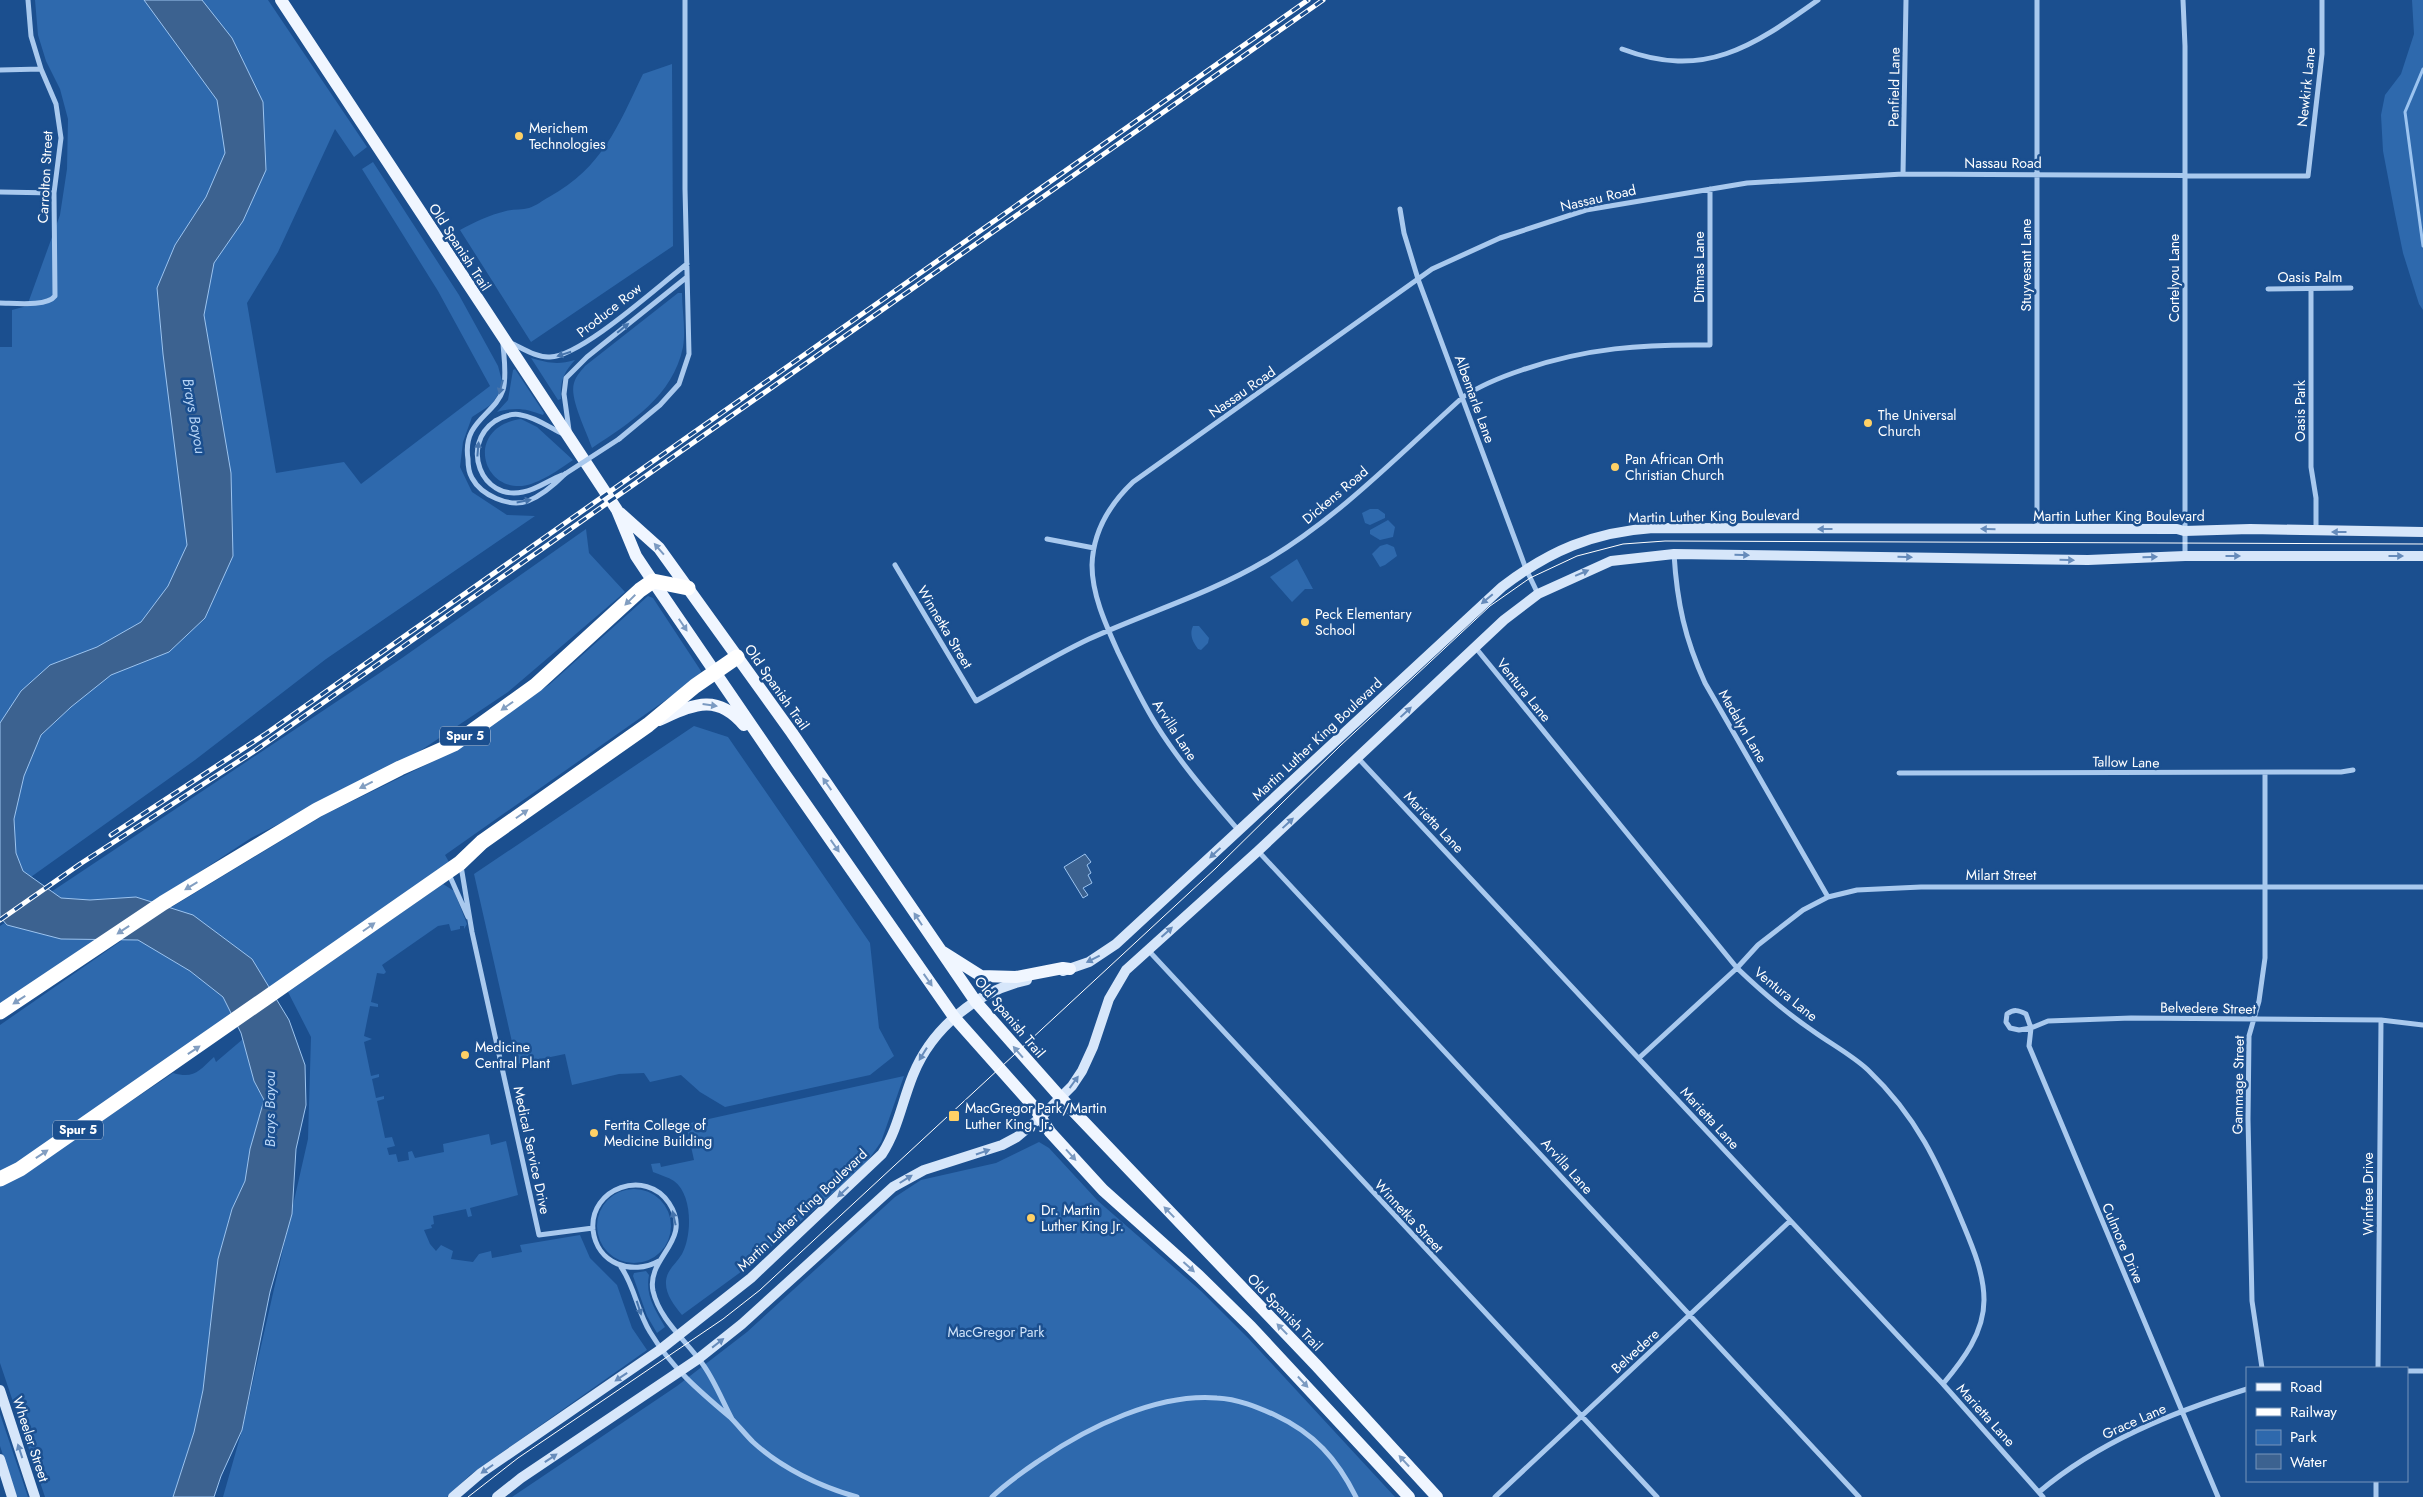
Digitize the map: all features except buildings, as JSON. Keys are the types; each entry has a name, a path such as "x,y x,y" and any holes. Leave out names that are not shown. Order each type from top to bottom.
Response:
{"highway":[{"path":"653,581 688,588"},
{"name":"Spur 5","path":"0,1012 163,903 317,810 400,768 454,744 536,685 640,590 653,581"},
{"name":"Spur 5","path":"0,1179 20,1169 154,1078 454,868 482,842 648,725 714,672 737,657"}],"main road":[{"name":"Old Spanish Trail","path":"281,0 616,510 636,556 714,672 954,1017 1041,1117 1050,1132 1103,1190 1199,1276 1251,1327 1409,1497"},
{"name":"Old Spanish Trail","path":"616,510 659,548 868,843 936,947 976,1002 1061,1098 1316,1365 1437,1497"},
{"name":"Martin Luther King Boulevard","path":"453,1497 481,1473 679,1336 751,1278 882,1154 900,1118 918,1063 940,1031 954,1017 976,1002 1020,982 1070,969 1100,956 1116,944 1478,606 1540,560 1582,542 1633,529 2176,529 2184,531 2250,529 2423,532"},
{"path":"497,1497 521,1478 698,1359 742,1324 893,1187 924,1170 1002,1145 1017,1137 1041,1117 1072,1086 1088,1059 1106,1007 1126,970 1147,949 1258,851 1504,620 1538,594 1611,561 1674,554 2088,560 2184,556 2423,556"},
{"path":"648,725 687,706 706,704 722,707 735,715 760,748 777,763"},
{"path":"936,947 981,976 1016,977 1062,968 1070,969"},
{"name":"Wheeler Street","path":"0,1390 35,1497"},
{"path":"0,1459 12,1497"}],"street":[{"name":"Carrolton Street","path":"0,302 43,302 53,299 56,289 54,192 61,138 56,104 41,69 31,36 28,0"},
{"path":"570,438 536,420 519,414 501,417 488,426 478,443 477,456 481,473 492,485 502,490 524,492 565,474 619,439 660,406 680,384 690,354 687,276 685,0"},
{"path":"1622,50 1644,58 1665,62 1706,60 1747,46 1784,24 1818,0"},
{"name":"Penfield Lane","path":"1903,174 1906,0"},
{"name":"Stuyvesant Lane","path":"2037,0 2037,530"},
{"name":"Cortelyou Lane","path":"2183,0 2185,176 2184,556"},
{"name":"Newkirk Lane","path":"2308,176 2322,54 2322,0"},
{"path":"0,70 41,69"},
{"name":"Nassau Road","path":"1109,631 1098,600 1093,578 1094,548 1100,525 1110,507 1133,482 1418,280 1456,257 1535,226 1608,205 1747,183 1903,174 2308,176"},
{"name":"Ditmas Lane","path":"1710,189 1710,345"},
{"path":"0,192 54,192"},
{"name":"Albemarle Lane","path":"1400,208 1404,233 1418,280 1526,569 1538,594"},
{"name":"Produce Row","path":"503,339 547,358 562,356 583,346 687,264"},
{"name":"Produce Row","path":"570,438 564,394 566,378 587,357 687,276"},
{"name":"Oasis Palm","path":"2268,288 2351,288"},
{"name":"Oasis Park","path":"2312,289 2311,467 2316,498 2316,531"},
{"path":"503,339 505,370 503,390 495,403 478,420 468,441 467,457 472,478 486,493 499,500 512,503 527,502 549,490 565,474"},
{"name":"Dickens Road","path":"976,701 1089,640 1208,591 1267,560 1304,535 1341,505 1463,397 1476,388 1548,361 1584,352 1664,344 1710,345"},
{"path":"1047,539 1094,548"},
{"name":"Madalyn Lane","path":"1674,554 1679,606 1694,658 1706,683 1828,897"},
{"name":"Winnetka Street","path":"895,564 976,701"},
{"name":"Arvilla Lane","path":"1109,631 1157,726 1192,776 1239,831"},
{"name":"Ventura Lane","path":"1475,647 1737,968 1788,1013 1867,1069 1905,1111 1924,1137 1940,1167 1980,1270 1984,1301 1979,1327 1971,1345 1943,1384"},
{"name":"Marietta Lane","path":"1357,758 1640,1058 1943,1384 2043,1497"},
{"name":"Tallow Lane","path":"1899,773 2265,773 2341,772 2353,770"},
{"name":"Gammage Street","path":"2262,1367 2252,1301 2248,1119 2249,1036 2258,1001 2265,958 2265,773"},
{"name":"Arvilla Lane","path":"1258,851 1859,1497"},
{"name":"Medical Service Drive","path":"454,868 471,923 539,1235 593,1228"},
{"name":"Medical Service Drive","path":"454,868 471,923"},
{"name":"Milart Street","path":"1640,1058 1737,968 1758,945 1782,925 1828,897 1857,890 1902,887 2423,887"},
{"name":"Winnetka Street","path":"1147,949 1656,1497"},
{"path":"2012,1010 2019,1010 2026,1014 2031,1028 2019,1030 2010,1028 2006,1022 2007,1014 2012,1010"},
{"name":"Belvedere Street","path":"2031,1028 2048,1021 2131,1018 2381,1020 2423,1025"},
{"name":"Winfree Drive","path":"2378,1367 2381,1020"},
{"name":"Culmore Drive","path":"2031,1028 2028,1046 2218,1497"},
{"path":"732,1420 703,1365 679,1336 665,1316 654,1295 653,1281 659,1261 673,1242 676,1222 669,1204 655,1190 636,1184 626,1185 608,1194 597,1209 593,1228 597,1245 602,1252 620,1266 630,1280 646,1325 661,1349 679,1372 732,1420 754,1443 806,1477 857,1497"},
{"name":"Belvedere","path":"1495,1497 1690,1317 1790,1221"},
{"path":"620,1266 644,1267 659,1261"},
{"path":"2408,1371 2423,1371"},
{"name":"Grace Lane","path":"2039,1492 2062,1473 2098,1449 2182,1413 2246,1389"},
{"path":"990,1497 1025,1470 1082,1433 1167,1402 1206,1398 1247,1404 1286,1420 1306,1432 1334,1460 1356,1497"},
{"path":"2376,1482 2376,1497"}],"green space":[{"path":"35,0 268,0 367,147 354,157 335,129 278,252 247,303 276,473 344,462 361,484 490,386 438,291 362,169 373,162 459,295 498,366 502,381 499,393 492,404 472,417 463,442 460,467 472,492 507,515 535,516 326,659 195,760 0,899 0,347 12,347 12,310 27,306 60,215 67,169 68,119 60,89 46,61 38,35"},
{"path":"2412,0 2423,0 2423,310 2419,304 2403,253 2383,151 2381,115 2385,95 2401,74 2414,34"},
{"path":"672,64 673,246 531,342 460,230 509,210 532,207 568,185 596,159 607,144 617,128 643,74"},
{"path":"678,293 682,293 684,340 678,364 670,380 660,394 635,418 592,448 574,397 573,389 576,378 585,366"},
{"path":"531,358 553,363 575,360 563,378 561,399 558,400"},
{"path":"515,369 544,413 543,415 520,409 497,412 508,400 513,370"},
{"path":"521,419 537,427 573,460 556,472 529,485 522,486 508,484 496,478 489,468 485,457 486,445 492,433 504,424"},
{"path":"1370,509 1378,509 1385,514 1385,518 1370,525 1365,523 1362,513"},
{"path":"1388,520 1395,527 1393,537 1380,540 1370,534 1370,530"},
{"path":"586,529 589,553 625,592 508,692 408,759 251,838 0,1004 0,926 402,658"},
{"path":"1387,544 1394,547 1397,556 1380,567 1372,554 1380,546"},
{"path":"1297,559 1313,589 1305,589 1292,602 1270,577"},
{"path":"648,596 653,598 701,671 700,676 445,855 449,862 65,1133 0,1173 0,1025 157,916 324,815 436,760 489,726 550,684"},
{"path":"1193,626 1199,626 1209,638 1208,643 1201,650 1198,649 1192,638"},
{"path":"694,726 728,737 870,943 879,1028 894,1056 870,1075 725,1107 700,1092 681,1075 650,1082 644,1073 619,1074 572,1085 565,1054 517,1064 474,874"},
{"path":"443,884 454,891 467,924 464,929 464,926 460,926 460,929 451,931 449,924 438,926 382,965 386,972 384,974 377,973 371,1002 378,1004 378,1007 370,1006 364,1036 372,1039 364,1042 371,1076 379,1074 379,1077 372,1079 376,1098 384,1096 384,1099 377,1101 385,1138 392,1137 395,1146 387,1148 389,1155 396,1154 398,1162 409,1160 408,1152 412,1151 415,1158 444,1152 443,1144 489,1134 491,1145 506,1141 518,1195 470,1208 472,1216 468,1217 466,1209 433,1216 434,1224 431,1225 432,1228 424,1230 430,1244 436,1251 441,1245 453,1251 451,1259 473,1262 479,1254 491,1251 492,1258 522,1252 520,1245 580,1235 590,1258 617,1285 632,1328 647,1350 470,1475 447,1497 223,1497 242,1430 308,1139 311,1037 288,992"},
{"path":"243,1039 254,1081 264,1100 250,1149 245,1181 232,1209 218,1259 203,1390 194,1432 173,1497 45,1497 0,1363 0,1186 66,1145 173,1073 186,1075 196,1072 214,1057 216,1062"},
{"path":"904,1076 881,1142 864,1166 749,1266 682,1315 669,1295 666,1281 668,1273 682,1254 688,1237 688,1206 680,1187 674,1181 653,1172 651,1164 660,1163 661,1167 694,1160 686,1124"},
{"name":"MacGregor Park","path":"1039,1142 1049,1148 1098,1201 1201,1291 1249,1339 1395,1497 512,1497 677,1386 747,1332 895,1197 921,1180 996,1163"},
{"path":"634,1189 655,1195 665,1205 671,1226 665,1247 655,1257 634,1263 613,1257 603,1247 597,1226 603,1205 613,1195"},
{"path":"646,1271 649,1275 648,1289 652,1302 665,1327 657,1333 647,1316 633,1276 634,1273"},
{"path":"0,1414 28,1497 17,1497 0,1446"}],"water":[{"name":"Brays Bayou","path":"144,0 202,0 232,38 263,102 266,170 243,221 214,263 204,315 231,473 233,556 205,618 169,652 111,675 71,707 41,735 24,776 14,819 16,853 23,871 61,898 90,900 136,897 193,915 252,959 289,1020 305,1065 306,1105 296,1149 292,1214 270,1292 242,1430 221,1476 214,1497 173,1497 194,1432 203,1390 218,1259 232,1209 245,1181 250,1149 264,1100 254,1081 241,1033 223,997 190,971 138,940 61,939 7,925 0,917 0,723 21,691 50,665 97,647 141,622 168,586 187,545 163,354 157,288 175,245 206,197 225,153 217,100"},
{"path":"1085,854 1091,862 1087,865 1091,873 1088,875 1092,883 1083,888 1088,895 1083,898 1064,867"}],"waterway":[{"path":"2423,69 2405,112 2423,246"}],"tram line":[{"path":"468,1497 518,1458 723,1319 760,1290 1216,868 1340,746 1490,606 1530,578 1577,556 1623,544 1665,541 2423,544"}],"railway":[{"path":"111,835 267,733 1308,0"},
{"path":"0,920 80,864 256,750 1323,0"}],"place":[{"name":"Merichem Technologies","path":"519,136"},
{"name":"The Universal Church","path":"1868,423"},
{"name":"Pan African Orth Christian Church","path":"1615,467"},
{"name":"Peck Elementary School","path":"1305,622"},
{"name":"Medicine Central Plant","path":"465,1055"},
{"name":"MacGregor Park/Martin Luther King, Jr.","path":"954,1116"},
{"name":"Fertita College of Medicine Building","path":"594,1133"},
{"name":"Dr. Martin Luther King Jr.","path":"1031,1218"}]}
